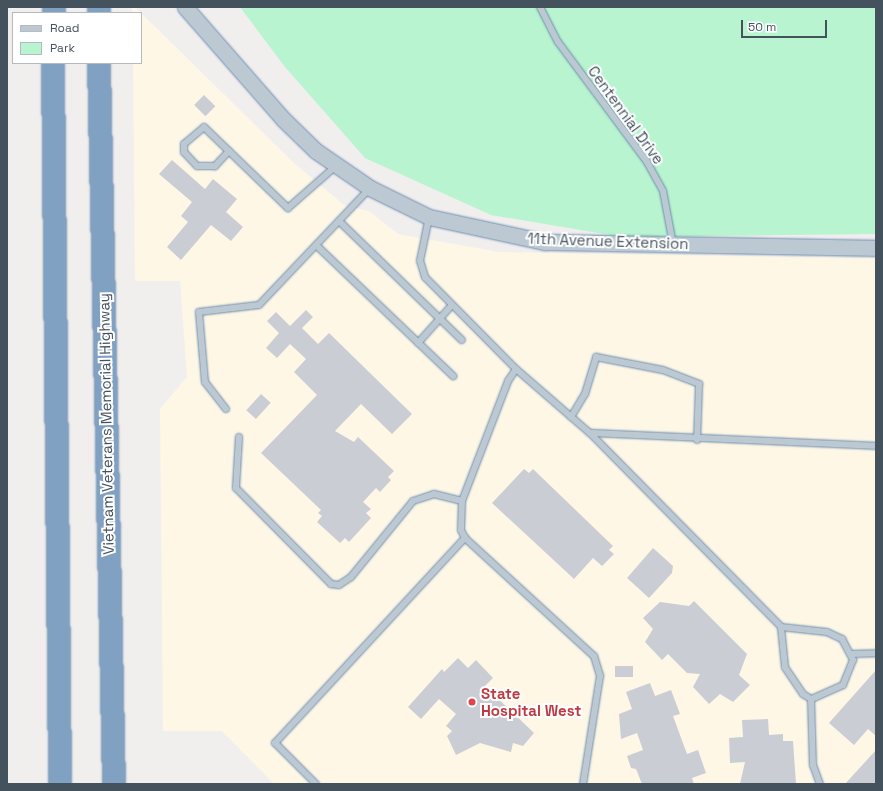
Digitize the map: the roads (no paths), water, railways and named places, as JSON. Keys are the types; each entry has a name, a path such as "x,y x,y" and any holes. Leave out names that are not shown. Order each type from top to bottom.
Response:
{"highway":[{"path":"53,64 60,784"},
{"name":"Vietnam Veterans Memorial Highway","path":"99,64 114,784"}],"street":[{"name":"11th Avenue Extension","path":"185,7 283,119 336,166 370,188 429,217 546,242 876,248"}],"lane":[{"name":"Centennial Drive","path":"540,7 558,42 647,162 663,190 673,245"},
{"path":"229,151 215,166 197,166 184,152 184,144 204,127 229,151 288,208 336,166"},
{"path":"226,409 205,382 199,312 258,305 370,188"},
{"path":"429,217 421,270 452,306 516,369 590,433 781,627 785,667 792,680 811,699 813,765 820,784"},
{"path":"339,221 462,340"},
{"path":"316,245 453,376"},
{"path":"418,343 452,306"},
{"path":"571,417 585,394 596,357 663,370 699,384 697,440"},
{"path":"516,369 508,381 462,501 461,530 464,538 594,656 600,676 583,784"},
{"path":"590,433 697,440 876,446"},
{"path":"239,437 236,488 331,584 339,585 351,577 413,501 434,494 462,501"},
{"path":"316,784 275,743 464,538"},
{"path":"781,627 827,632 842,640 851,654 850,673 843,685 811,699"},
{"path":"851,654 876,653"}],"place":[{"name":"State Hospital West","path":"472,702"}]}
